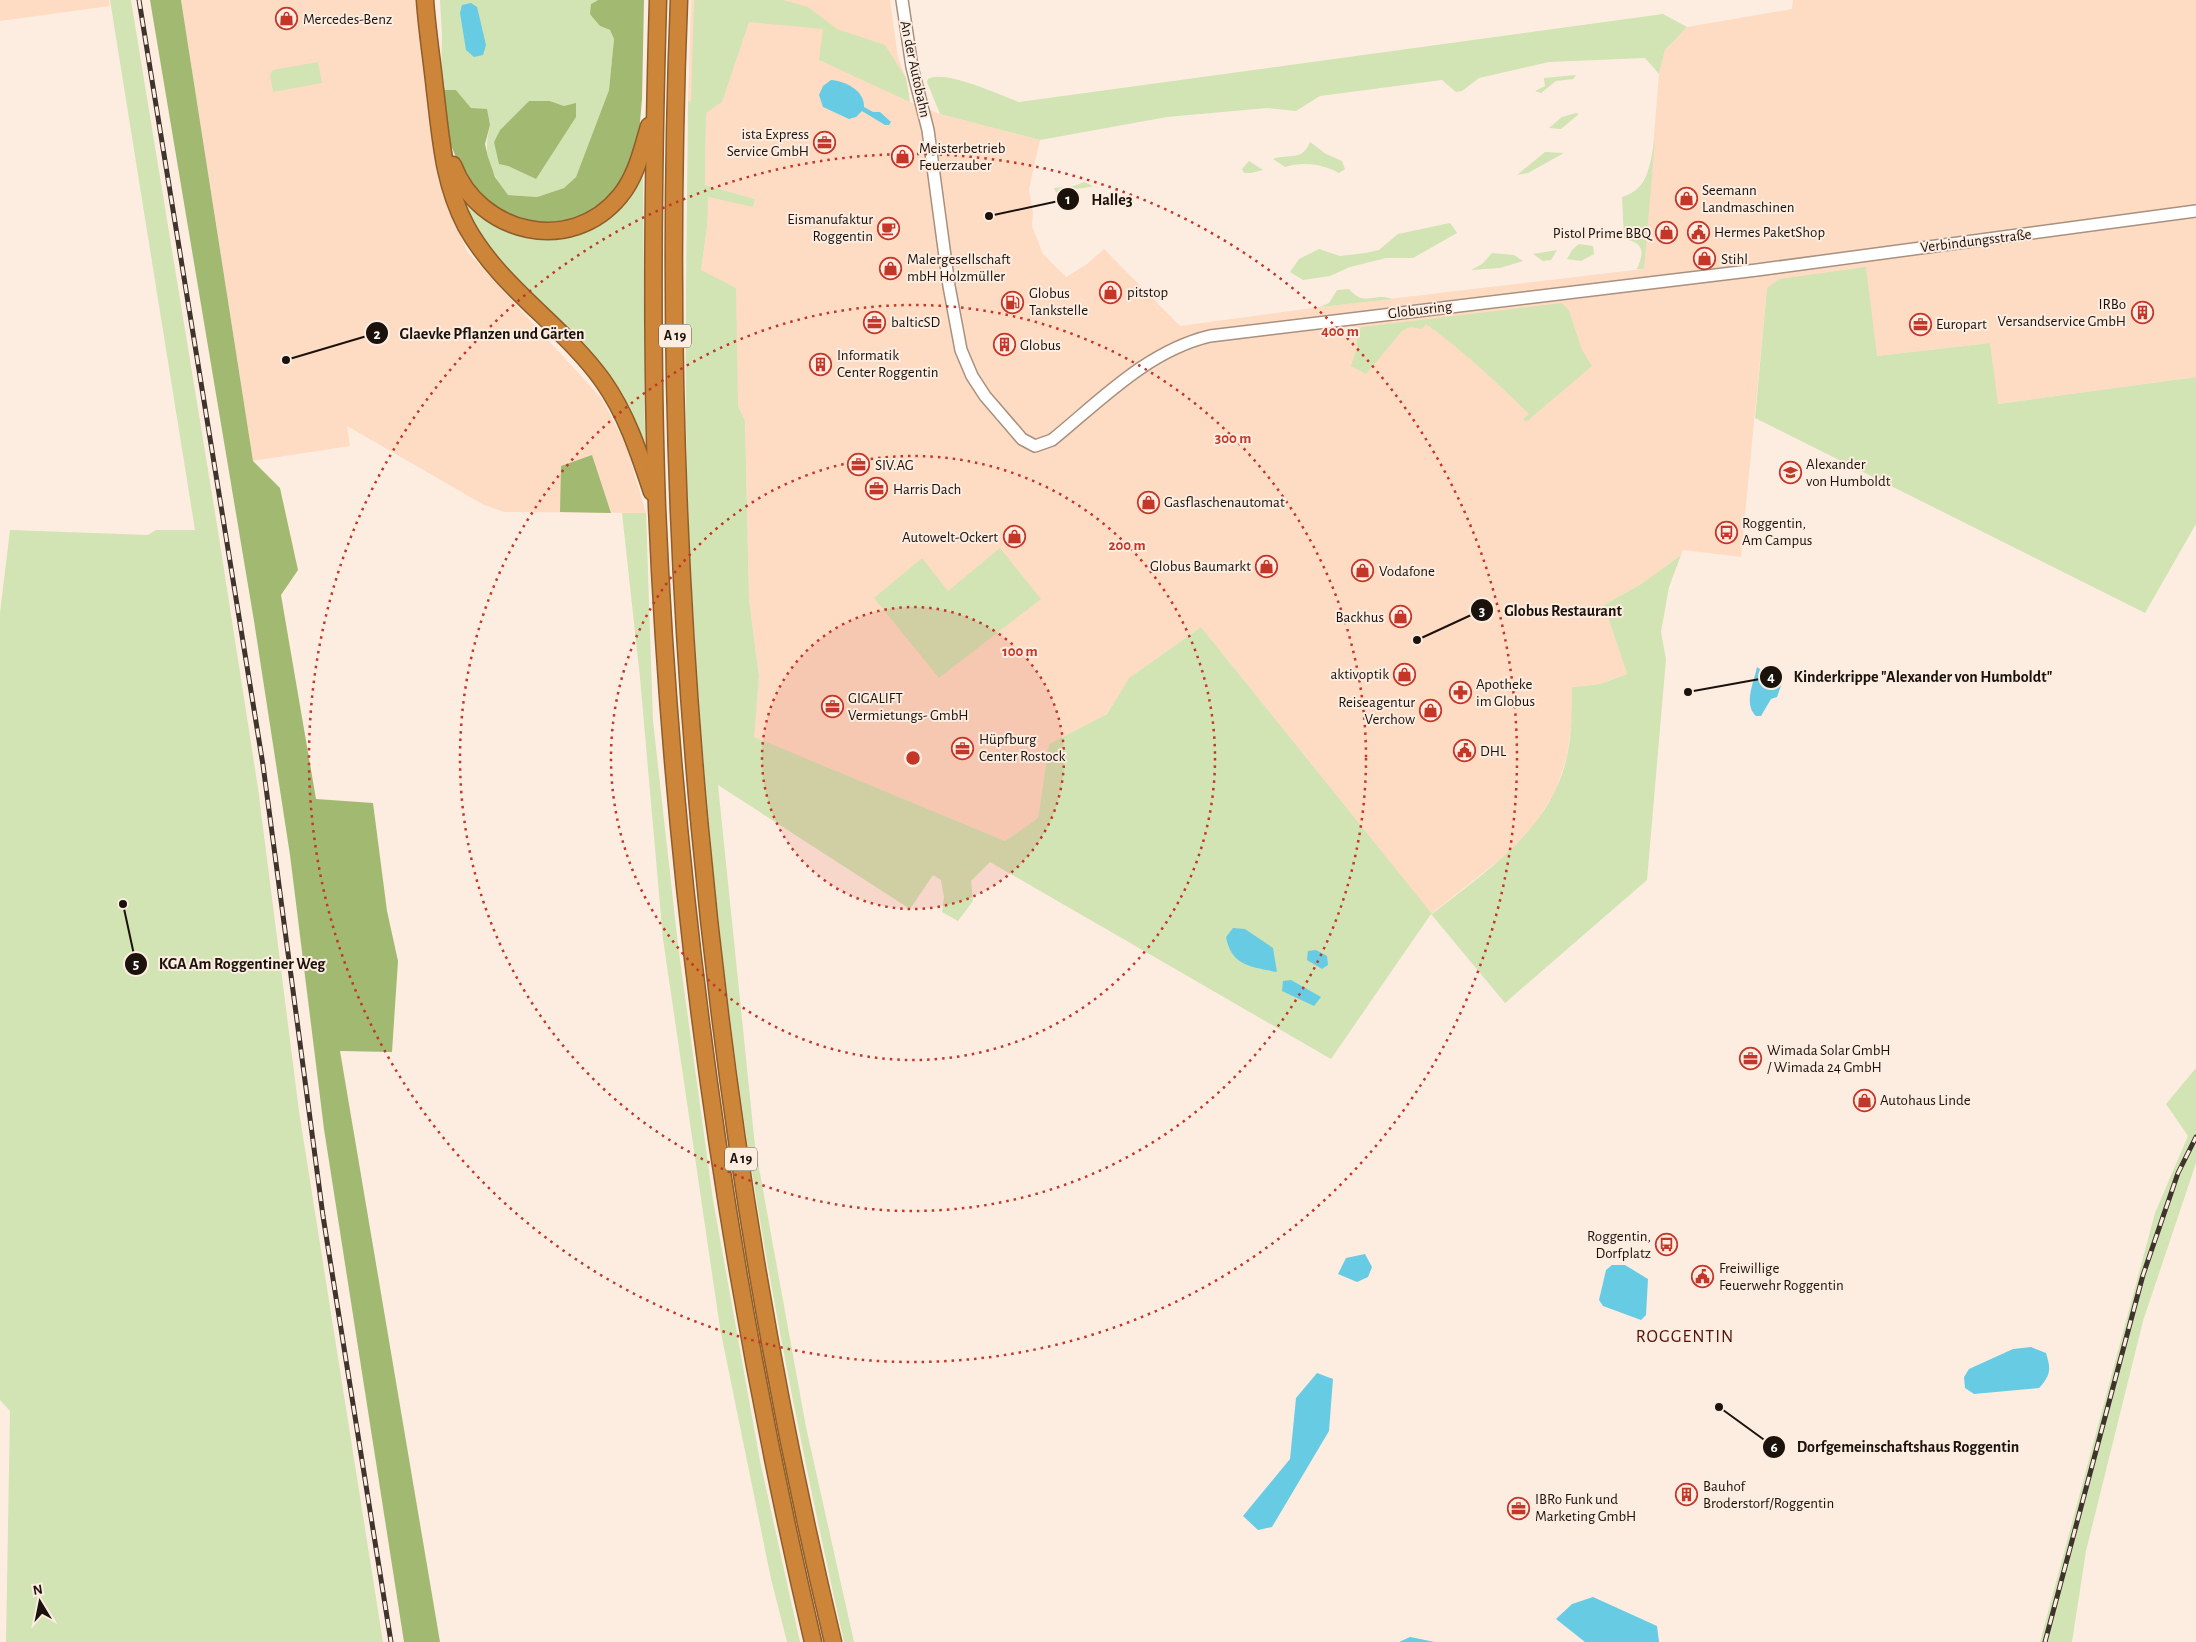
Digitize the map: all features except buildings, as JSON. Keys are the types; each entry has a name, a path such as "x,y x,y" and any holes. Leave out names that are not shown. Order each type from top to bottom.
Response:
{"highway":[{"path":"424,0 443,162 466,226 506,281 577,350 603,381 632,432 657,507"},
{"name":"A 19","path":"658,0 655,107 657,507 676,778 700,1013 728,1211 757,1382 813,1642"},
{"name":"A 19","path":"679,0 673,220 676,438 678,532 694,768 719,1010 748,1207 782,1399 814,1562 833,1642"},
{"path":"440,129 456,173 468,193 482,208 501,220 521,228 540,231 562,230 599,215 621,195 638,165 655,107"}],"street":[{"name":"An der Autobahn","path":"902,0 912,68 928,130 961,350 972,376 985,396 1028,444"},
{"name":"Verbindungsstraße","path":"1757,270 2196,212"},
{"name":"Globusring","path":"1028,444 1040,446 1052,440 1154,359 1175,347 1210,336 1757,270"}],"shaded area":[{"path":"0,0 109,0 110,6 0,21"},
{"path":"181,0 417,0 423,35 440,185 467,251 602,399 626,445 646,513 504,512 484,505 347,426 350,446 253,461"},
{"path":"691,0 890,0 898,57 906,78 910,102 940,114 1040,140 1029,189 1033,212 1032,226 1043,254 1066,277 1087,264 1104,249 1180,326 1320,307 1643,269 1659,74 1665,50 1687,27 1792,9 1793,0 2196,0 2196,377 1997,404 1990,343 1877,356 1767,288 1741,557 1683,550 1681,555 1641,584 1604,605 1627,674 1600,684 1572,687 1572,719 1567,756 1556,790 1537,821 1512,850 1431,914 1201,627 1129,678 1107,714 1049,744 1038,818 1005,841 753,737 759,676 749,600 745,420 738,406 701,270 707,227 707,197 753,206 755,199 705,185 706,113 688,101"}],"green space":[{"path":"110,0 131,0 258,788 299,1111 383,1642 6,1642 10,1411 0,1400 0,613 10,530 148,535 156,530 195,530"},
{"path":"150,0 181,0 253,461 280,488 298,570 281,595 316,799 373,803 387,911 398,961 392,1052 340,1051 440,1642 404,1642 324,1129 290,855 254,621"},
{"path":"440,0 598,0 591,4 600,26 610,30 614,39 609,90 576,177 564,188 537,197 508,195 496,178 489,163 487,146 490,125 471,108 456,90 445,90 441,83 442,36","holes":["529,101 550,101 564,106 536,179 508,166 494,142 500,130"]},
{"path":"598,0 644,0 642,99 638,145 627,175 610,198 590,214 564,224 535,225 504,216 464,178 451,145 441,83 445,90 456,90 471,108 487,109 490,125 485,144 488,157 495,177 508,195 537,197 564,188 576,177 609,90 614,39 610,30 600,26 590,14 591,4"},
{"path":"694,0 783,0 808,7 837,29 885,45 906,78 910,102 819,60 823,29 749,22 722,102 706,113 705,185 755,199 753,207 708,197 707,227 701,270 736,288 738,406 745,420 749,600 759,676 754,737 1005,841 1038,818 1049,744 1107,714 1129,678 1201,627 1432,914 1514,846 1532,827 1547,805 1559,782 1569,747 1572,687 1600,684 1627,674 1604,605 1641,584 1681,555 1669,587 1661,632 1666,659 1647,880 1505,1003 1431,914 1331,1059 990,862 971,881 973,901 958,921 942,912 944,897 941,880 933,875 910,909 718,785 755,1146 806,1427 854,1642 844,1642 802,1446 779,1327 748,1147 718,918 698,687 687,479 688,101 691,102"},
{"path":"1663,14 1687,27 1665,50 1659,74 1645,58 1549,62 1479,78 1462,91 1456,92 1442,80 1320,96 1296,111 1267,108 1167,117 1040,140 940,114 927,82 928,79 936,77 947,77 1019,102"},
{"path":"318,62 322,83 273,92 270,75 273,70"},
{"path":"1576,75 1573,79 1556,81 1541,93 1535,91 1545,86 1544,78"},
{"path":"529,101 550,101 564,106 576,103 576,117 536,179 508,166 499,164 494,142 500,130"},
{"path":"1576,113 1579,114 1561,129 1549,128 1562,117"},
{"path":"1655,140 1644,269 1637,269 1642,253 1636,243 1624,239 1622,197 1638,188 1643,182 1647,174"},
{"path":"1310,142 1326,154 1342,161 1345,169 1339,173 1327,167 1313,164 1298,164 1285,167 1273,159 1299,155 1307,148"},
{"path":"1545,152 1564,153 1528,173 1517,175"},
{"path":"1249,161 1263,170 1244,173 1242,169"},
{"path":"643,168 645,451 632,421 503,269 468,218 460,190 483,215"},
{"path":"1084,182 1093,186 1066,191 1057,195 1054,188 1074,186"},
{"path":"1450,223 1457,233 1413,258 1386,258 1350,267 1330,276 1303,280 1290,272 1299,259 1319,249 1340,256 1365,253 1379,250 1398,234"},
{"path":"1579,244 1593,246 1594,254 1581,261 1567,259 1572,250"},
{"path":"1557,250 1551,260 1543,261 1533,254"},
{"path":"1492,253 1514,255 1523,261 1500,268 1471,270 1482,264"},
{"path":"1866,267 1877,356 1990,343 1998,404 2196,377 2196,524 2145,613 1755,418 1767,288 1779,279"},
{"path":"1349,289 1360,298 1385,297 1392,299 1320,307 1329,303 1337,290"},
{"path":"1562,303 1569,311 1582,350 1592,366 1526,422 1523,419 1529,414 1467,356 1426,324 1422,329 1410,327 1402,331 1366,374 1351,366 1357,347 1357,332 1362,327"},
{"path":"592,455 611,513 560,512 561,466"},
{"path":"622,513 646,513 653,721 678,945 713,1200 760,1461 800,1642 787,1642 771,1579 720,1328 663,939 640,678"},
{"path":"1000,548 1041,599 939,678 874,598 922,558 948,591"},
{"path":"2196,1068 2196,1163 2143,1321 2086,1551 2072,1642 2040,1642 2155,1213 2188,1136 2166,1104"}],"water":[{"path":"471,3 477,7 486,45 483,55 474,57 466,50 460,13 462,5"},
{"path":"831,80 843,82 854,88 861,96 864,107 873,112 880,112 891,122 889,125 885,125 862,111 856,117 849,119 823,107 819,95 823,86"},
{"path":"1757,667 1767,674 1781,674 1784,677 1777,697 1771,699 1761,716 1756,716 1750,705"},
{"path":"1233,928 1245,929 1273,948 1277,972 1244,964 1238,960 1229,947 1226,937"},
{"path":"1316,950 1327,956 1328,965 1322,969 1307,960 1308,951"},
{"path":"1291,980 1321,997 1314,1006 1282,991 1283,981"},
{"path":"1365,1254 1372,1267 1368,1277 1357,1282 1338,1274 1346,1258"},
{"path":"1612,1265 1625,1265 1648,1279 1646,1315 1641,1320 1603,1306 1599,1300 1606,1270"},
{"path":"2031,1347 2046,1353 2049,1363 2048,1375 2039,1388 1974,1394 1965,1388 1964,1377 1969,1369 2013,1349"},
{"path":"1317,1373 1333,1379 1329,1431 1272,1527 1258,1530 1243,1516 1290,1459 1296,1398"},
{"path":"1593,1597 1657,1626 1659,1642 1585,1642 1556,1619 1572,1604"},
{"path":"1410,1637 1435,1642 1399,1642"}],"railway":[{"path":"139,0 263,765 323,1216 391,1642"},
{"path":"2045,1642 2143,1275 2178,1173 2196,1137"}],"place":[{"name":"Mercedes-Benz","path":"287,19"},
{"name":"ista Express Service GmbH","path":"825,143"},
{"name":"Meisterbetrieb Feuerzauber","path":"903,157"},
{"name":"Seemann Landmaschinen","path":"1686,199"},
{"name":"Halle3","path":"989,216"},
{"name":"Eismanufaktur Roggentin","path":"889,228"},
{"name":"Hermes PaketShop","path":"1698,232"},
{"name":"Pistol Prime BBQ","path":"1667,233"},
{"name":"Stihl","path":"1705,259"},
{"name":"Malergesellschaft mbH Holzmüller","path":"891,268"},
{"name":"pitstop","path":"1111,292"},
{"name":"Globus Tankstelle","path":"1013,302"},
{"name":"IRBo Versandservice GmbH","path":"2142,313"},
{"name":"balticSD","path":"875,322"},
{"name":"Europart","path":"1920,324"},
{"name":"Globus","path":"1004,345"},
{"name":"Glaevke Pflanzen und Gärten","path":"286,360"},
{"name":"Informatik Center Roggentin","path":"821,364"},
{"name":"SIV.AG","path":"859,465"},
{"name":"Alexander von Humboldt","path":"1790,473"},
{"name":"Harris Dach","path":"877,489"},
{"name":"Gasflaschenautomat","path":"1148,502"},
{"name":"Roggentin, Am Campus","path":"1726,532"},
{"name":"Autowelt-Ockert","path":"1014,537"},
{"name":"Globus Baumarkt","path":"1267,566"},
{"name":"Vodafone","path":"1363,571"},
{"name":"Backhus","path":"1400,617"},
{"name":"Globus Restaurant","path":"1417,640"},
{"name":"aktivoptik","path":"1405,674"},
{"name":"Kinderkrippe \"Alexander von Humboldt\"","path":"1688,692"},
{"name":"Apotheke im Globus","path":"1460,693"},
{"name":"GIGALIFT Vermietungs- GmbH","path":"832,707"},
{"name":"Reiseagentur Verchow","path":"1431,711"},
{"name":"Hüpfburg Center Rostock","path":"963,748"},
{"name":"DHL","path":"1464,751"},
{"name":"KGA Am Roggentiner Weg","path":"123,904"},
{"name":"Wimada Solar GmbH / Wimada 24 GmbH","path":"1751,1059"},
{"name":"Autohaus Linde","path":"1864,1100"},
{"name":"Roggentin, Dorfplatz","path":"1667,1245"},
{"name":"Freiwillige Feuerwehr Roggentin","path":"1703,1277"},
{"name":"Dorfgemeinschaftshaus Roggentin","path":"1719,1407"},
{"name":"Bauhof Broderstorf/Roggentin","path":"1687,1495"},
{"name":"IBRo Funk und Marketing GmbH","path":"1519,1508"}],"district":[{"name":"ROGGENTIN","path":"1685,1337"}]}
